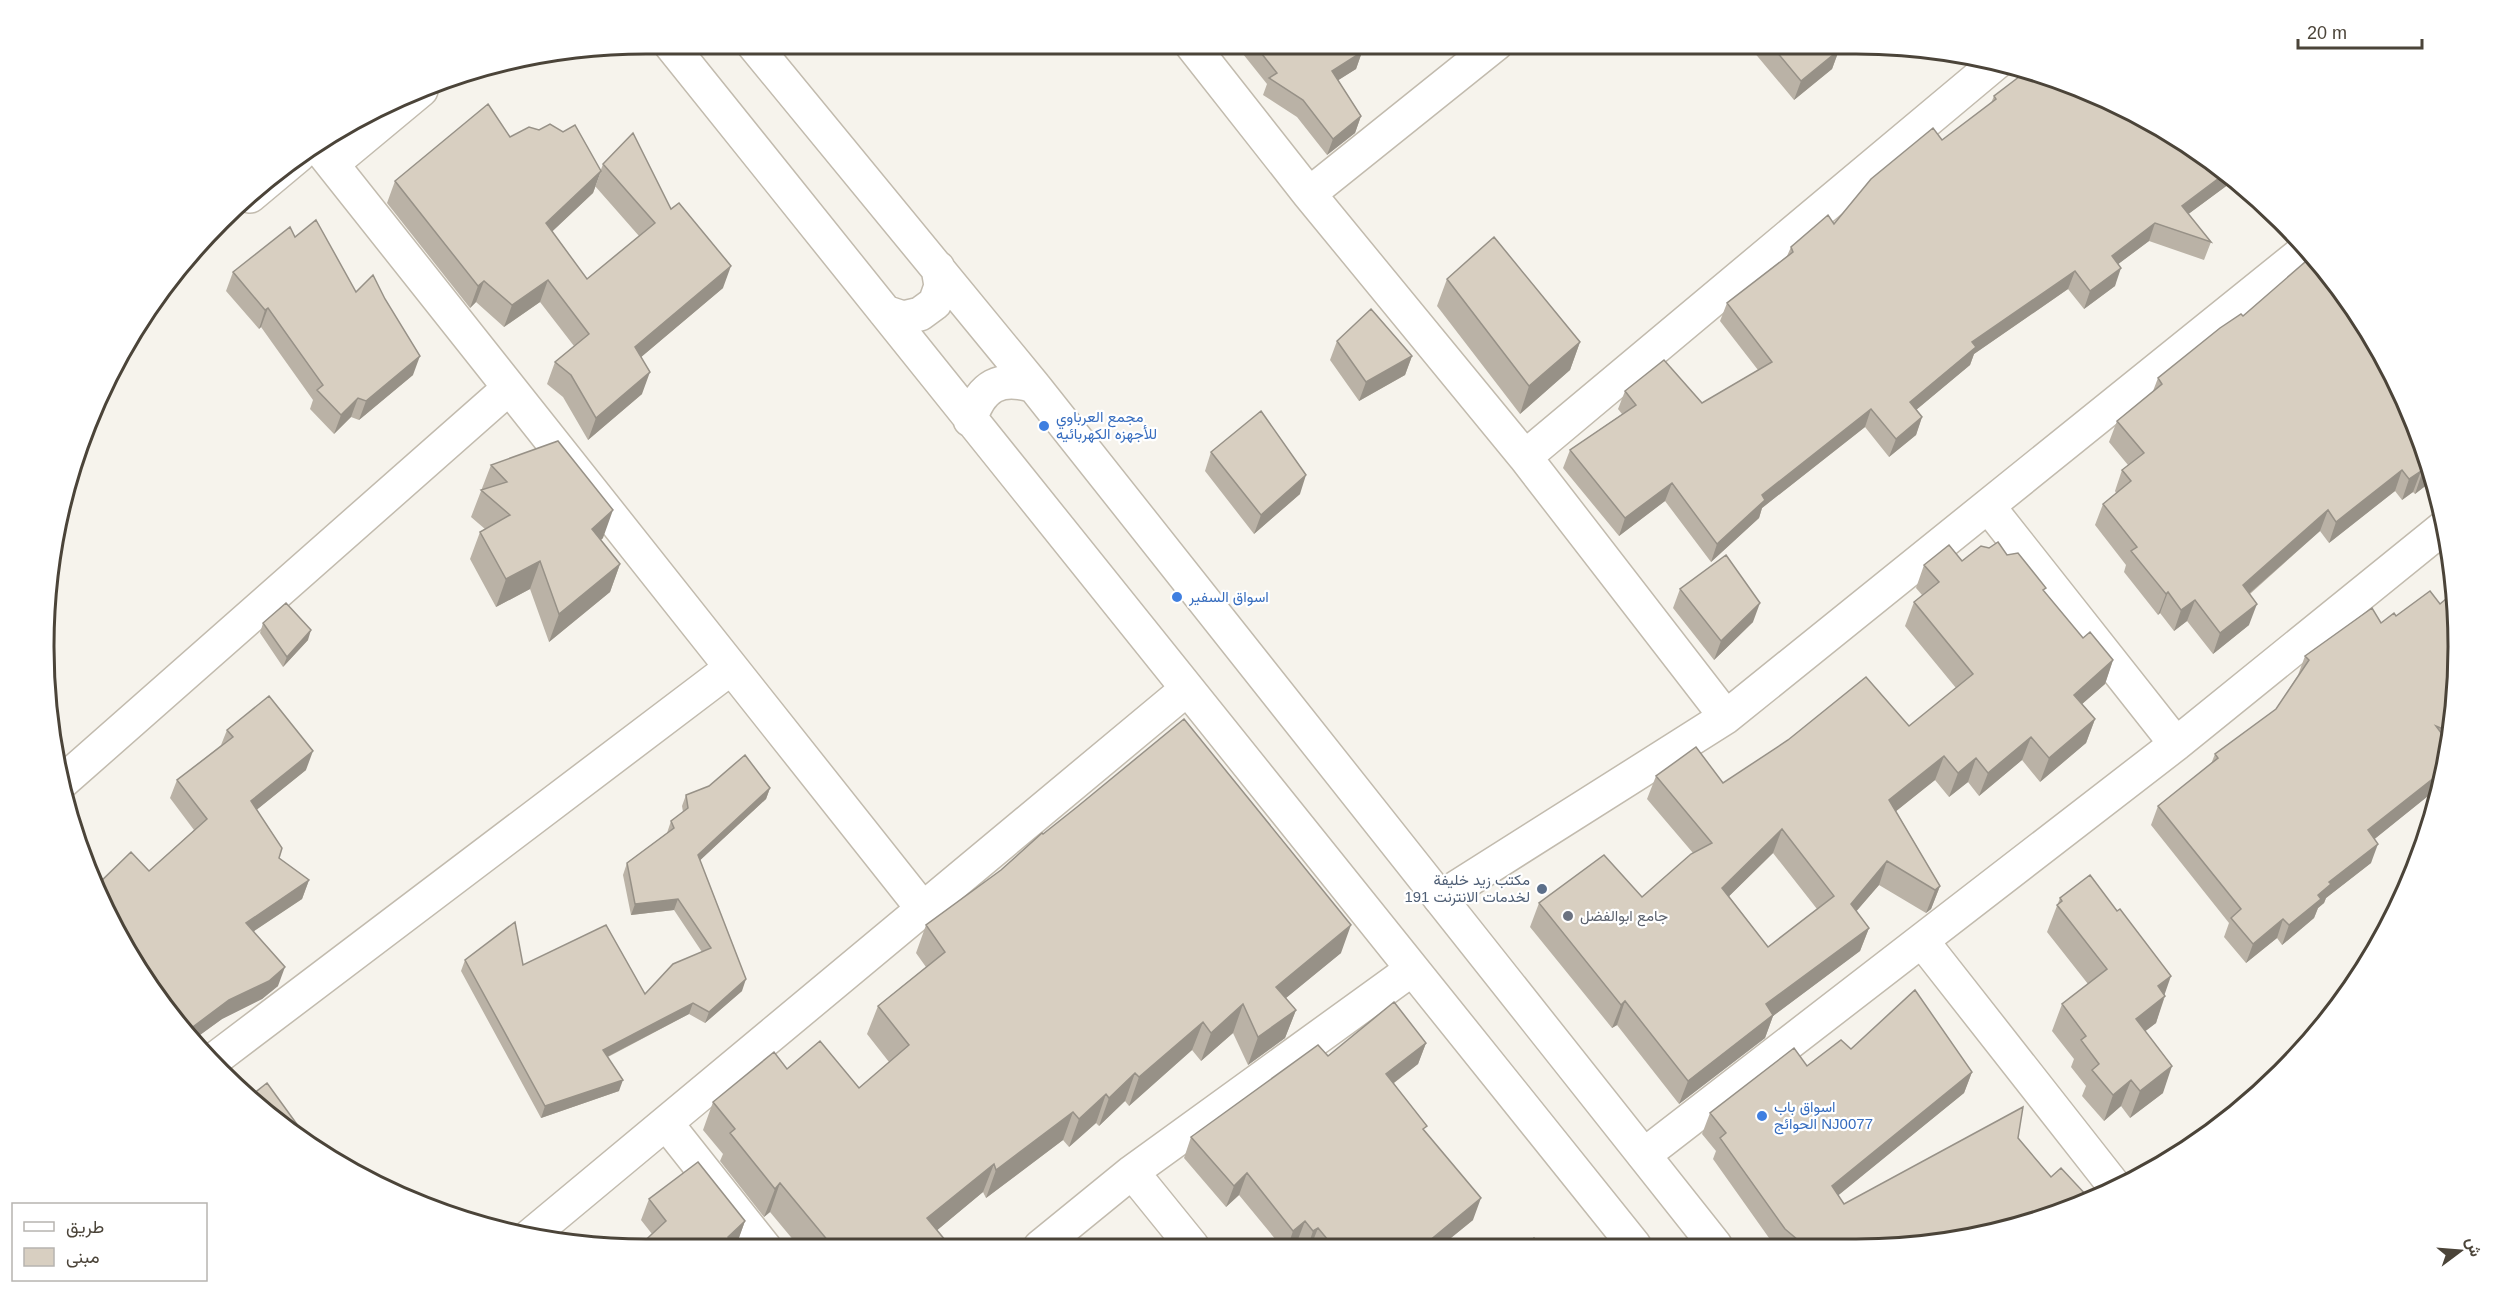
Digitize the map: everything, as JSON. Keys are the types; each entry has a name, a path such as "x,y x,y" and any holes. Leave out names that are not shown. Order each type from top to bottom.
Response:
{"street":[{"path":"678,54 1629,1239"},
{"path":"761,54 1034,386 1710,1239"},
{"path":"1199,54 1309,194 1525,457 1726,717"},
{"path":"1309,194 1484,54"},
{"path":"1525,457 1988,69"},
{"path":"379,117 324,154 923,909"},
{"path":"1440,898 1726,717 2300,255"},
{"path":"885,312 903,318 920,314 935,303 941,286 938,268"},
{"path":"970,420 975,404 986,390 1000,382 1018,381 1034,386"},
{"path":"68,777 509,388"},
{"path":"1988,506 2176,744"},
{"path":"1644,1155 2176,744 2437,532"},
{"path":"220,1056 732,668"},
{"path":"538,1229 1187,689"},
{"path":"1922,941 2111,1181"},
{"path":"1050,1239 1132,1172 1411,970"},
{"path":"666,1123 758,1239"},
{"path":"1132,1172 1186,1239"}],"building":[{"path":"1262,54 1359,54 1332,71 1361,116 1333,139 1303,100 1269,78 1277,73"},
{"path":"1778,54 1834,54 1801,81"},
{"path":"2019,77 2046,85 2118,115 2185,154 2219,178 2182,206 2211,242 2155,223 2112,256 2121,268 2090,291 2075,271 1972,342 1976,347 1910,402 1922,417 1896,439 1871,409 1762,495 1765,500 1717,544 1672,483 1625,518 1570,450 1636,405 1625,391 1664,360 1702,403 1772,362 1727,303 1793,252 1791,247 1828,215 1834,224 1871,179 1933,128 1942,140 1996,99 1994,96"},
{"path":"488,104 510,137 529,127 539,130 550,124 563,132 575,125 601,171 546,223 587,279 655,223 603,164 633,133 671,209 679,203 731,266 635,347 650,372 596,418 571,375 555,362 589,334 548,280 512,305 484,281 478,286 395,181"},
{"path":"316,220 356,292 373,275 420,356 366,401 358,398 341,415 317,390 323,385 268,308 265,310 233,272 290,227 295,237"},
{"path":"1494,237 1580,342 1529,386 1447,279"},
{"path":"2306,262 2326,286 2369,350 2403,420 2422,473 2421,471 2409,479 2402,470 2336,522 2328,510 2243,585 2257,604 2220,633 2195,600 2181,610 2168,592 2166,594 2131,551 2137,547 2103,504 2131,481 2122,470 2144,453 2117,421 2162,384 2158,378 2220,328 2241,314 2243,316"},
{"path":"1371,309 1412,356 1366,382 1337,341"},
{"path":"1261,411 1306,475 1261,515 1211,452"},
{"path":"558,441 613,510 592,529 620,564 559,614 540,561 506,579 480,532 510,515 481,490 507,482 491,465"},
{"path":"1998,542 2007,555 2018,553 2046,588 2043,590 2083,638 2090,632 2113,660 2074,695 2095,719 2049,758 2031,737 1988,773 1976,758 1958,773 1944,756 1889,800 1940,886 1935,890 1887,861 1851,904 1869,928 1766,1004 1773,1015 1688,1081 1625,1001 1621,1005 1539,903 1604,855 1642,897 1691,854 1712,843 1656,776 1696,747 1723,783 1788,740 1866,677 1909,726 1973,674 1914,602 1939,582 1924,565 1949,545 1962,561 1981,546 1989,548","holes":["1782,829 1834,896 1768,947 1722,888"]},
{"path":"1726,555 1760,603 1721,641 1680,589"},
{"path":"2430,591 2440,604 2446,599 2447,685 2442,729 2436,726 2442,733 2433,779 2368,830 2378,844 2329,882 2331,884 2318,895 2321,899 2289,925 2283,919 2253,944 2231,918 2241,909 2158,806 2218,758 2215,754 2276,709 2309,660 2305,656 2372,608 2381,623 2394,613 2396,616"},
{"path":"286,603 311,630 287,657 263,623"},
{"path":"269,696 313,751 251,801 282,848 279,858 309,880 246,923 285,967 269,981 229,1000 193,1027 176,1007 133,943 102,880 131,852 149,871 207,819 177,780 233,737 227,730"},
{"path":"1184,719 1351,925 1276,987 1296,1010 1258,1037 1243,1004 1211,1033 1203,1022 1139,1077 1135,1073 1109,1098 1106,1094 1079,1119 1073,1112 996,1170 994,1164 927,1218 944,1239 827,1239 780,1183 775,1189 730,1133 735,1129 713,1102 774,1052 787,1069 820,1041 859,1088 909,1045 878,1006 945,952 926,925 1001,870 1042,833"},
{"path":"745,755 770,788 698,855 746,979 709,1012 693,1003 603,1050 623,1080 545,1106 465,960 515,922 523,965 606,925 645,994 673,964 711,948 678,899 635,904 627,863 674,828 671,821 688,808 686,795 709,786"},
{"path":"2090,875 2117,911 2120,909 2171,976 2158,986 2165,996 2136,1019 2172,1066 2140,1091 2131,1080 2113,1095 2092,1070 2099,1064 2081,1040 2086,1036 2062,1004 2107,969 2057,905 2062,901 2060,898"},
{"path":"1915,990 1972,1072 1832,1186 1844,1204 2023,1107 2018,1138 2051,1177 2061,1168 2084,1193 2046,1208 1971,1228 1894,1238 1797,1239 1785,1229 1720,1138 1726,1133 1710,1113 1794,1048 1807,1066 1841,1040 1851,1049"},
{"path":"1394,1002 1426,1043 1386,1074 1427,1126 1423,1129 1481,1198 1431,1239 1327,1239 1318,1228 1313,1231 1305,1221 1293,1231 1247,1173 1234,1186 1191,1137 1318,1045 1328,1056"},
{"path":"267,1083 298,1125 286,1117 256,1092"},
{"path":"698,1162 745,1221 728,1237 729,1239 647,1239 666,1221 649,1199"}],"place":[{"name":"مجمع العرباوي للأجهزه الكهربائيه","path":"1044,426"},
{"name":"اسواق السفير","path":"1177,597"},
{"name":"مكتب زيد خليفة لخدمات الانترنت 191","path":"1542,889"},
{"name":"جامع ابوالفضل","path":"1568,916"},
{"name":"اسواق باب الحوائج NJ0077","path":"1762,1116"}]}
